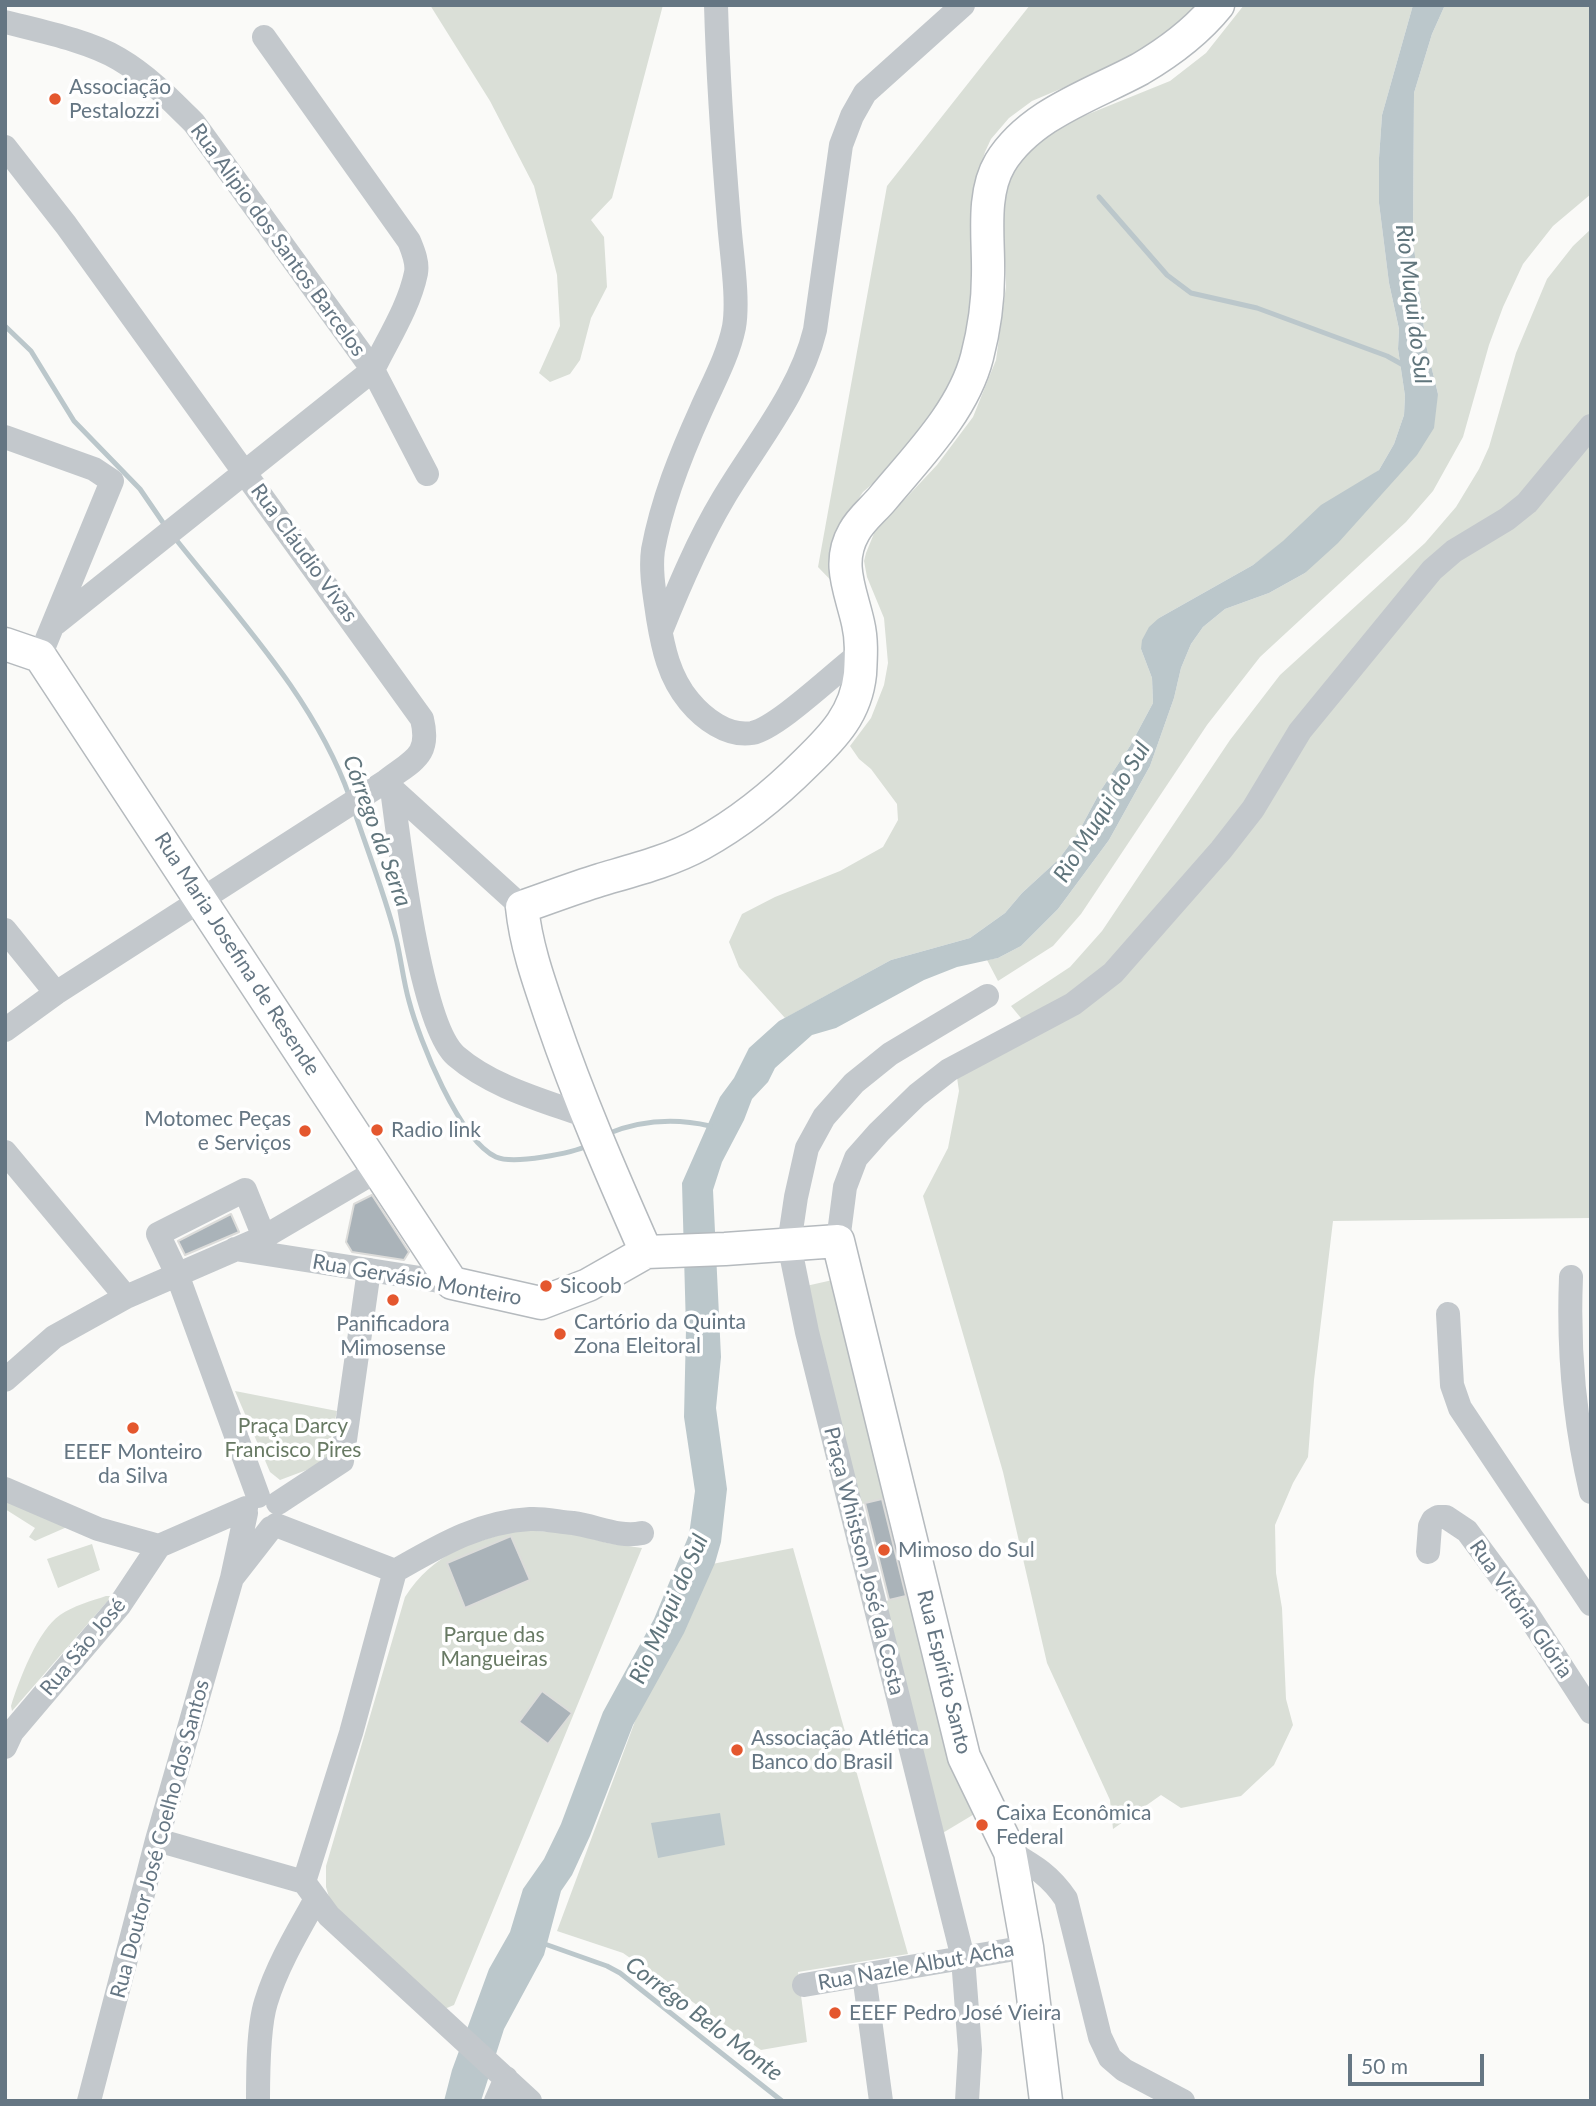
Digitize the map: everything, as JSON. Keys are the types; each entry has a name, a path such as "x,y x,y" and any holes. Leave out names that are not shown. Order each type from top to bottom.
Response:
{"main road":[{"path":"838,1241 659,1252 593,1132 532,961 522,907 660,862 699,845 744,818 778,791 846,719 858,692 862,652 844,570 846,552 855,530 935,436 961,396 976,362 984,329 990,191 999,165 1014,145 1039,121 1172,49 1206,20 1218,5"},
{"path":"5,644 40,656"},
{"name":"Rua Maria Josefina de Resende","path":"40,656 452,1283"},
{"name":"Rua Espírito Santo","path":"838,1241 964,1756 1010,1852 1027,1947 1046,2101"},
{"name":"Rua Gervásio Monteiro","path":"452,1283 541,1303 588,1285 659,1252"}],"street":[{"path":"716,5 734,325 726,355 677,465 653,551 653,583 660,632 668,666 681,692 697,711 718,726 735,732 752,733 772,724 862,652"},
{"path":"660,632 679,584 721,502 790,392 810,349 816,330 841,145 852,116 865,93 964,5"},
{"name":"Rua Alipio dos Santos Barcelos","path":"5,22 75,41 118,58 160,89 194,123 373,370 427,474"},
{"path":"56,623 373,370 400,314 416,272 416,258 397,222 264,37"},
{"name":"Rua Cláudio Vivas","path":"5,147 66,225 246,472 422,719 427,738 422,751 381,787 339,809 56,993 5,1030"},
{"path":"838,1241 845,1187 856,1158 879,1132 917,1095 949,1070 1073,1004 1113,973 1229,840 1253,809 1300,731 1432,570 1454,551 1507,519 1527,503 1591,426"},
{"path":"5,437 94,469 112,481 56,623 40,656"},
{"path":"381,787 522,907"},
{"path":"381,787 405,884 422,972 442,1036 453,1054 494,1081 593,1132"},
{"path":"7,938 56,993"},
{"path":"789,1244 807,1148 824,1117 854,1083 890,1054 987,996"},
{"path":"5,1152 126,1297"},
{"path":"5,1380 54,1337 126,1297 264,1237 378,1170"},
{"path":"264,1237 245,1190 158,1234 177,1275 262,1512 395,1571"},
{"name":"Praça Whistson José da Costa","path":"789,1244 807,1332 963,1958 970,2050 967,2101"},
{"name":"Rua Gervásio Monteiro","path":"235,1249 452,1283"},
{"path":"5,1489 98,1529 159,1546 262,1512 342,1461 369,1270"},
{"path":"1571,1277 1569,1334 1574,1403 1591,1492"},
{"path":"1448,1314 1452,1385 1460,1408 1591,1604"},
{"name":"Rua Doutor José Coelho dos Santos","path":"89,2101 157,1840 232,1578 262,1512"},
{"name":"Rua Vitória Glória","path":"1428,1552 1430,1527 1438,1517 1446,1517 1467,1531 1523,1607 1591,1712"},
{"path":"258,2101 265,2004 310,1890 395,1571 458,1535 494,1523 533,1519 584,1525 630,1536 642,1533"},
{"name":"Rua São José","path":"5,1747 12,1732 119,1606 159,1546"},
{"path":"157,1840 310,1890 329,1916 530,2101"},
{"path":"1010,1852 1044,1872 1066,1899 1100,2037 1110,2057 1124,2070 1183,2101"},
{"name":"Rua Nazle Albut Acha","path":"804,1985 1027,1947"},
{"path":"864,1975 881,2101"},
{"path":"496,2101 506,2078"}],"green space":[{"path":"430,5 663,5 612,198 591,220 604,237 607,287 591,318 580,360 570,374 550,382 539,373 560,326 557,275 534,186 490,101"},
{"path":"1030,5 1203,5 1148,52 1032,101 1009,118 991,139 977,179 978,306 953,392 883,475 863,492 848,514 844,594 818,567 887,186"},
{"path":"1244,5 1413,5 1382,115 1379,158 1379,203 1389,283 1399,329 1398,349 1405,396 1404,415 1394,444 1379,470 1253,565 1159,618 1141,649 1152,678 1153,703 1078,833 1059,859 1022,893 1005,913 970,938 891,960 785,1018 739,967 729,942 742,914 775,897 840,871 883,847 898,820 897,804 850,746 871,718 884,685 888,663 884,618 867,577 864,561 875,531 937,465 973,417 996,360 1006,286 1003,210 1009,175 1044,132 1170,81 1206,53"},
{"path":"1445,5 1591,5 1591,194 1553,226 1523,264 1489,345 1463,437 1433,491 1406,522 1260,657 1207,725 1081,914 1053,946 998,981 987,960 998,958 1021,946 1058,909 1109,840 1150,766 1174,698 1181,668 1191,644 1203,627 1225,609 1269,593 1305,573 1438,394 1426,345 1413,240 1414,93 1432,34"},
{"path":"1591,229 1591,1218 1333,1221 1314,1380 1308,1457 1293,1483 1275,1525 1286,1699 1293,1725 1274,1765 1241,1796 1181,1808 1161,1795 1113,1829 1110,1800 1047,1663 1003,1472 923,1196 948,1148 959,1091 955,1064 1030,1029 1011,1006 1070,967 1102,931 1230,740 1280,675 1425,543 1456,507 1489,447 1516,353 1547,279 1573,246"},
{"path":"837,1279 888,1498 858,1505 806,1286"},
{"name":"Praça Darcy Francisco Pires","path":"235,1391 337,1411 327,1457 312,1468 280,1480 270,1472"},
{"path":"5,1498 67,1527 35,1541 29,1537 35,1528 5,1509"},
{"name":"Parque das Mangueiras","path":"518,1530 573,1533 607,1543 642,1548 454,2005 442,2010 332,1907 326,1887 326,1866 405,1597 428,1569 441,1559 469,1545"},
{"path":"92,1544 100,1570 58,1588 47,1559"},
{"name":"Associação Atlética Banco do Brasil","path":"793,1548 908,1954 798,1972 807,2042 761,2050 623,1953 557,1931 692,1568"},
{"path":"911,1595 947,1756 955,1777 976,1813 936,1837 881,1602"},
{"path":"112,1596 12,1711 11,1706 24,1670 52,1622 71,1609"}],"water":[{"name":"Rio Muqui do Sul","path":"1413,5 1445,5 1432,34 1414,93 1413,240 1426,345 1438,394 1434,428 1417,455 1338,543 1305,573 1269,593 1225,609 1203,627 1191,644 1181,668 1174,698 1150,766 1109,840 1058,909 1021,946 998,958 957,967 924,980 836,1028 812,1035 775,1068 768,1082 752,1099 722,1162 713,1190 721,1357 716,1408 727,1489 721,1542 715,1563 684,1633 633,1725 590,1836 572,1875 561,1891 544,1955 504,2029 481,2101 444,2101 452,2070 489,1969 510,1932 523,1889 544,1859 561,1824 603,1712 654,1619 689,1535 695,1491 684,1417 686,1329 682,1183 720,1097 734,1078 749,1048 779,1021 891,960 970,938 1005,913 1022,893 1059,859 1078,833 1153,703 1152,678 1141,649 1142,640 1149,627 1159,618 1253,565 1321,505 1379,470 1394,444 1404,415 1405,396 1398,349 1399,329 1389,283 1379,203 1382,115"},
{"path":"720,1813 725,1845 658,1858 651,1823"}],"building":[{"path":"372,1195 409,1252 404,1260 352,1252 346,1242 354,1204"},
{"path":"231,1214 239,1232 185,1255 178,1241"},
{"path":"882,1499 906,1596 889,1600 865,1503"},
{"path":"511,1536 530,1580 465,1608 447,1563"},
{"path":"542,1691 572,1713 548,1744 519,1722"}],"waterway":[{"name":"Rio Muqui do Sul","path":"1099,197 1167,275 1191,293 1257,308 1387,356 1405,366"},
{"name":"Córrego da Serra","path":"5,326 31,351 74,421 140,489 166,527"},
{"name":"Córrego da Serra","path":"174,537 249,630 296,694 317,727 350,798"},
{"name":"Córrego da Serra","path":"354,810 392,922 414,1018 442,1087 468,1131 482,1147 504,1159 543,1157 590,1145"},
{"name":"Córrego da Serra","path":"607,1134 658,1122 710,1126"},
{"name":"Corrégo Belo Monte","path":"542,1943 620,1973 782,2101"}],"place":[{"name":"Associação Pestalozzi","path":"55,99"},
{"name":"Radio link","path":"377,1130"},
{"name":"Motomec Peças e Serviços","path":"305,1131"},
{"name":"Sicoob","path":"546,1286"},
{"name":"Panificadora Mimosense","path":"393,1300"},
{"name":"Cartório da Quinta Zona Eleitoral","path":"560,1334"},
{"name":"EEEF Monteiro da Silva","path":"133,1428"},
{"name":"Mimoso do Sul","path":"884,1550"},
{"name":"Associação Atlética Banco do Brasil","path":"737,1750"},
{"name":"Caixa Econômica Federal","path":"982,1825"},
{"name":"EEEF Pedro José Vieira","path":"835,2013"}]}
